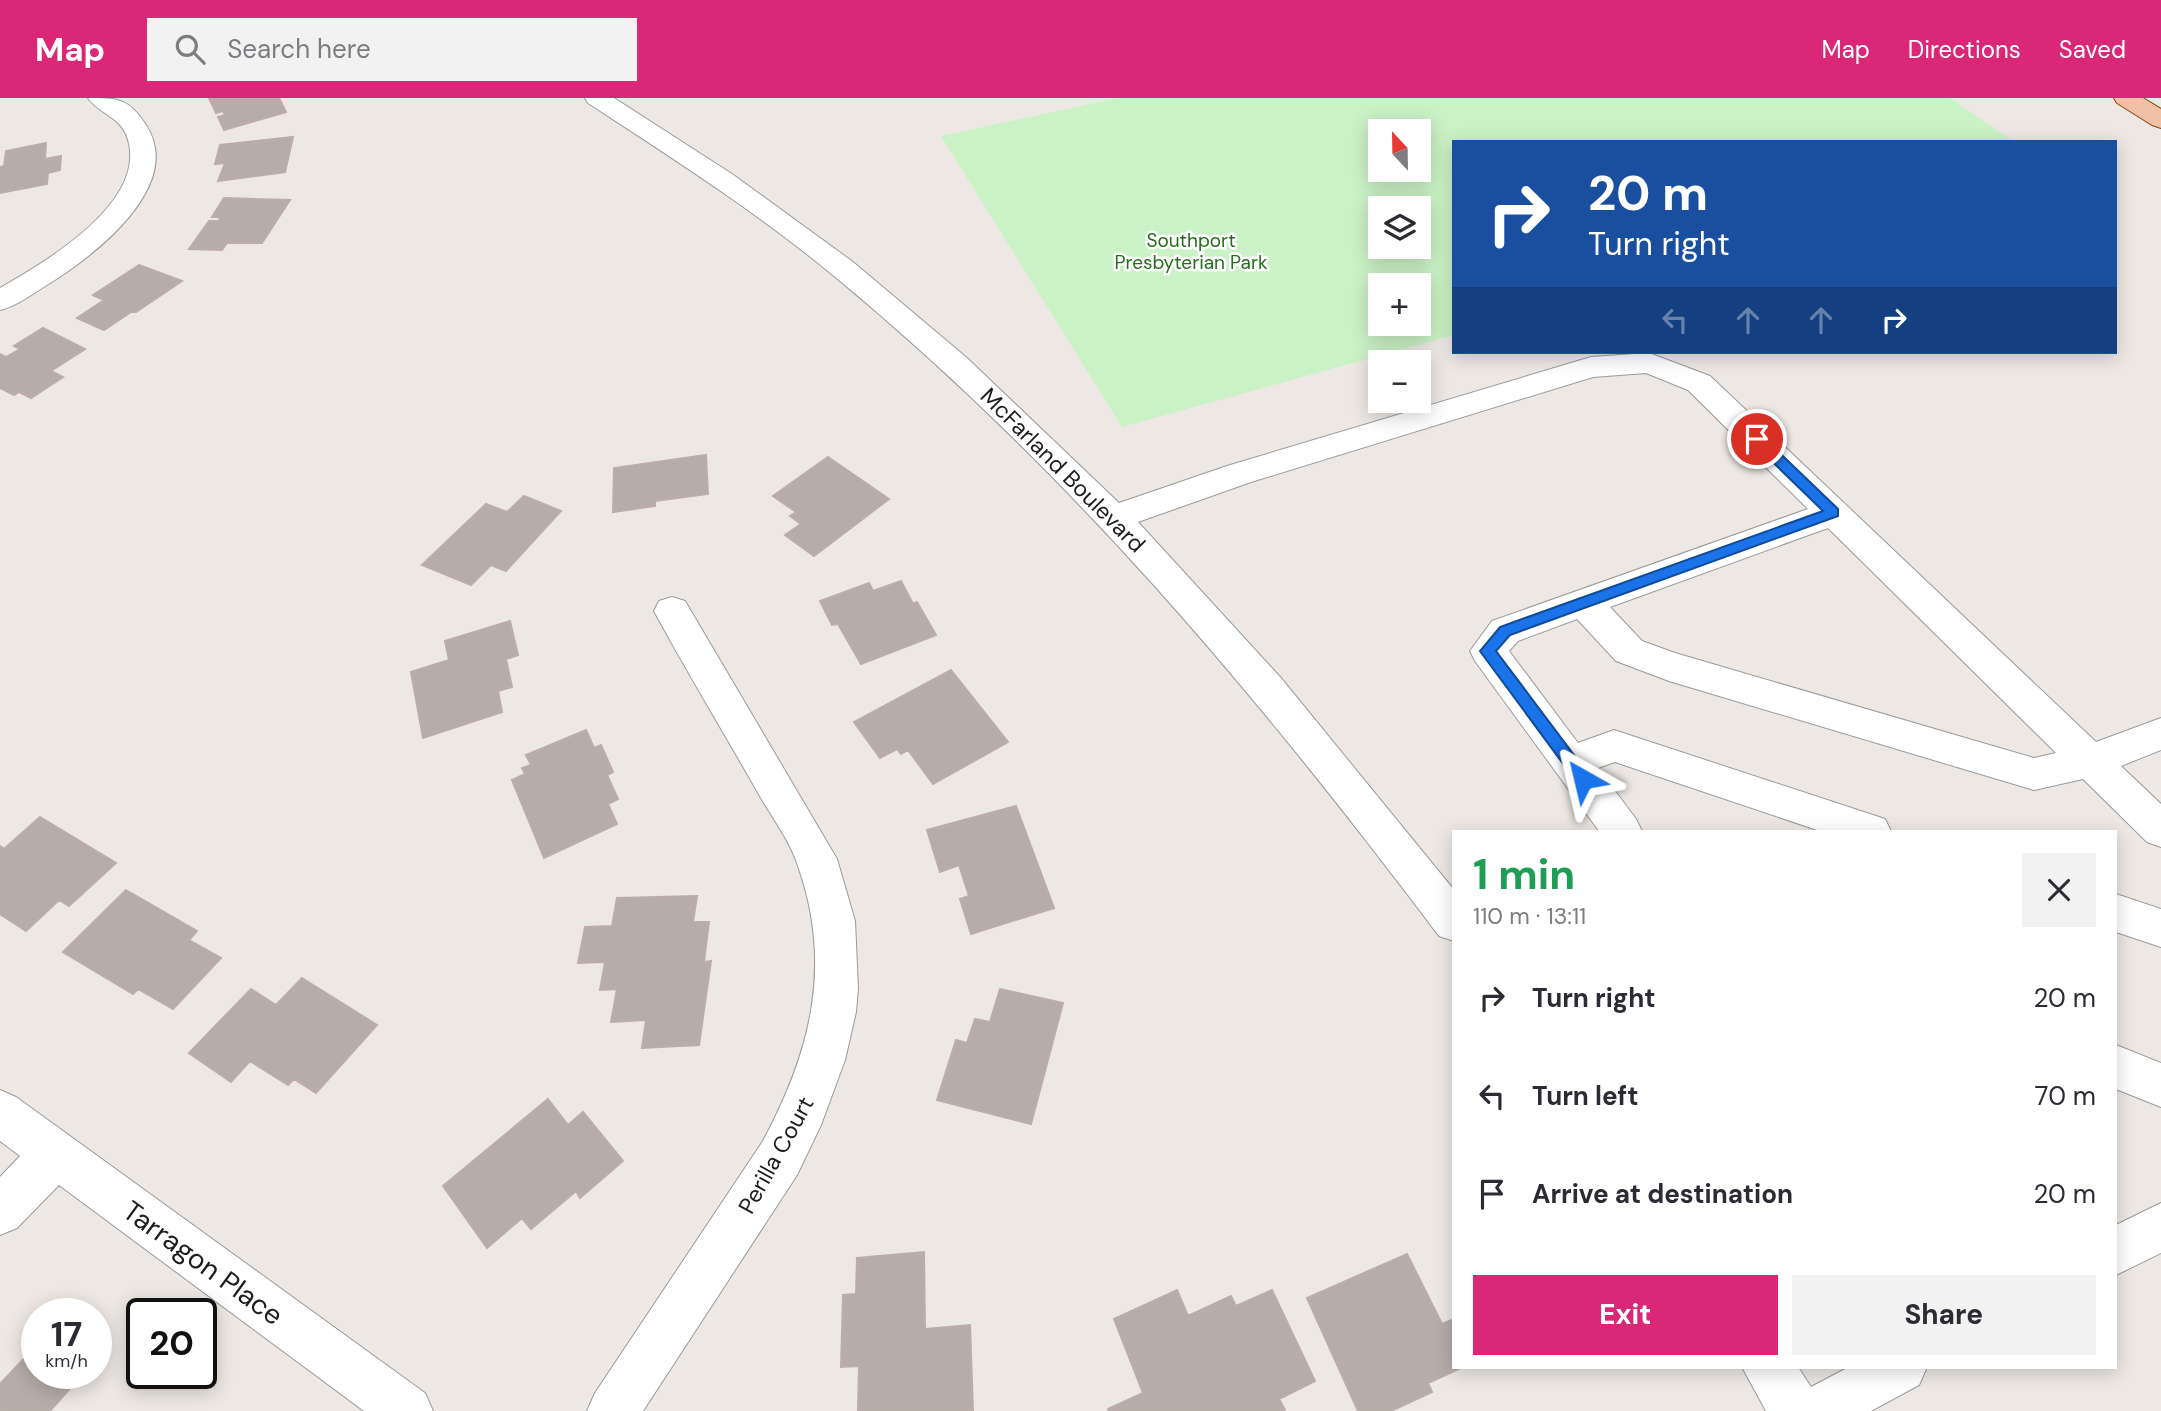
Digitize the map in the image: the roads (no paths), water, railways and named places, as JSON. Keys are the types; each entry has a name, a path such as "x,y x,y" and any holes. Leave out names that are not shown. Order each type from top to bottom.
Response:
{"main road":[{"path":"2126,98 2161,120"}],"street":[{"path":"0,301 72,256 97,236 116,216 135,187 142,160 140,137 127,117 100,98"},
{"name":"McFarland Boulevard","path":"597,98 662,137 738,189 855,278 953,362 1114,518 1200,611 1360,801 1452,919"},
{"path":"1114,518 1239,474 1591,367 1649,363 1699,383 2161,831"},
{"path":"1621,830 1488,651 1505,631 1833,513"},
{"path":"1584,603 1629,651 1669,666 2034,774 2090,761 2161,734"},
{"name":"Perilla Court","path":"612,1411 780,1158 805,1109 819,1072 834,1012 836,988 834,921 817,859 672,611"},
{"path":"1571,762 1614,746 1868,830"},
{"path":"2117,913 2161,928"},
{"path":"2117,1067 2161,1085"},
{"name":"Tarragon Place","path":"0,1113 55,1156 407,1411"},
{"path":"0,1211 55,1156"},
{"path":"2117,1250 2161,1227"},
{"path":"1769,1369 1796,1411"},
{"path":"1818,1411 1897,1369"}],"park label":[{"name":"Southport Presbyterian Park","path":"1191,251"}]}
